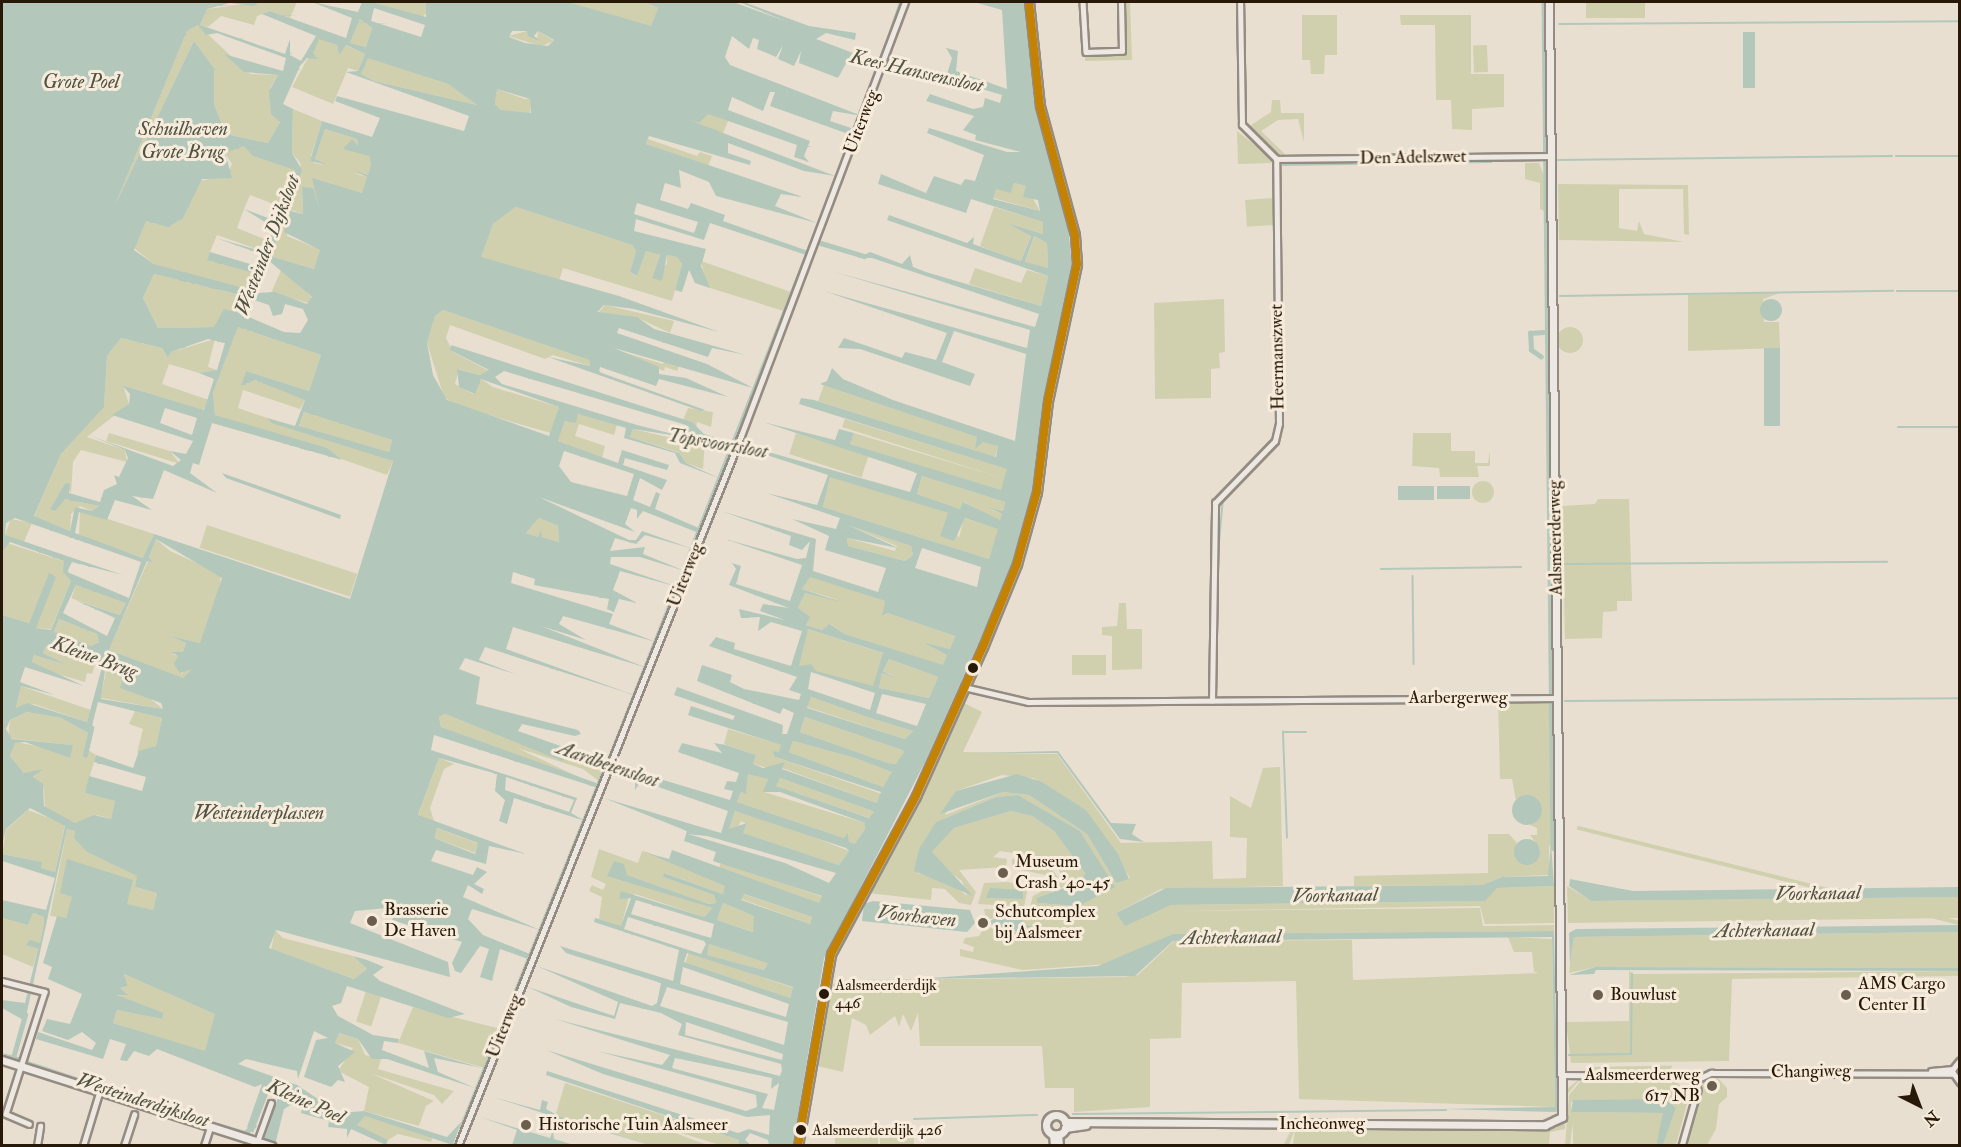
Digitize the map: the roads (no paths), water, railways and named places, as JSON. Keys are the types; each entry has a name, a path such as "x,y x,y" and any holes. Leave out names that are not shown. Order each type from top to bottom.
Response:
{"street":[{"name":"Uiterweg","path":"458,1146 611,766 697,540 738,444 887,60 905,2"},
{"path":"798,1146 831,954 916,796 1006,594 1032,519 1053,370 1076,281 1075,235 1040,106 1029,2"},
{"path":"1083,2 1086,52 1122,51 1121,2"},
{"path":"1240,2 1242,125 1276,159"},
{"name":"Aalsmeerderweg","path":"1549,2 1546,156 1563,1113 1557,1123"},
{"name":"Den Adelszwet","path":"1276,159 1546,156"},
{"name":"Heermanszwet","path":"1212,701 1215,503 1279,433 1276,159"},
{"name":"Aarbergerweg","path":"964,687 1022,702 1554,698"},
{"path":"2,981 45,993 6,1114 29,1124"},
{"path":"2,1060 99,1093 264,1144 271,1103"},
{"path":"1959,1060 1953,1071 1959,1082"},
{"name":"Changiweg","path":"1696,1080 1709,1073 1953,1071"},
{"path":"1562,1075 1683,1074 1696,1080 1682,1146"},
{"path":"83,1146 99,1093"},
{"path":"124,1146 134,1115"},
{"path":"1054,1146 1056,1134 1065,1125 1050,1118 1046,1126 1056,1134 1059,1146"},
{"name":"Incheonweg","path":"1065,1125 1557,1123"},
{"path":"37,1146 40,1126"},
{"path":"204,1146 210,1128"}],"water":[{"name":"Westeinderplassen","path":"2,2 259,2 254,6 230,3 207,9 200,25 285,54 290,39 290,55 301,61 316,36 262,14 270,11 346,38 352,18 312,2 358,12 362,2 371,2 426,17 426,2 568,2 651,26 658,8 645,2 733,2 788,22 739,2 744,2 809,26 856,33 855,40 826,33 816,39 869,59 884,57 881,66 849,58 838,78 799,63 801,51 794,66 778,59 783,45 776,57 757,49 759,40 753,38 749,49 732,36 725,57 730,65 862,116 833,111 830,121 857,130 854,136 770,106 775,92 770,92 763,111 732,97 728,110 810,141 804,156 809,162 794,157 797,145 708,114 699,123 687,119 835,176 804,171 728,143 728,153 751,161 750,165 649,136 646,144 803,197 781,194 775,206 817,223 716,196 709,182 679,170 681,188 665,183 660,200 688,209 691,203 725,215 723,221 808,251 806,255 710,223 704,240 636,219 634,231 706,249 701,266 710,288 695,283 689,270 682,292 675,290 682,264 677,257 667,255 662,281 652,278 660,255 646,251 637,276 630,272 636,251 632,245 516,207 493,224 481,257 619,296 719,332 634,309 604,305 597,312 637,317 654,329 746,355 712,348 708,357 619,328 617,333 707,364 753,388 614,348 659,367 659,374 686,378 728,397 659,379 656,386 600,367 599,372 705,410 701,411 548,357 590,366 589,360 443,310 435,316 427,343 433,375 447,400 549,436 559,407 481,379 475,394 459,387 457,369 480,375 489,370 450,350 451,345 692,422 704,434 910,492 917,473 763,422 835,440 839,429 854,433 850,444 1001,490 1007,469 799,404 801,398 814,400 996,457 998,446 983,442 975,449 977,437 820,384 827,381 832,368 843,379 893,400 1015,441 1026,354 954,331 942,362 975,374 970,386 860,349 838,348 844,338 902,358 905,352 936,360 947,333 824,291 1027,348 1030,330 831,271 1035,327 1039,314 872,258 858,258 870,252 902,264 910,255 913,267 1041,306 1048,276 887,220 889,215 967,243 974,237 973,244 1021,261 1031,236 1007,223 1043,234 1043,222 971,199 966,213 878,184 881,174 926,193 934,176 961,185 965,179 975,181 984,155 927,133 929,128 1007,152 1021,152 975,140 976,135 963,130 974,116 926,101 930,94 973,109 983,107 985,98 1000,103 1002,95 889,61 947,74 952,58 946,48 958,51 956,71 1007,89 1002,10 974,2 1025,2 1036,112 1068,225 1072,268 1047,382 1029,512 1007,580 925,762 824,958 793,1145 769,1145 768,1140 750,1133 745,1140 751,1145 738,1145 739,1140 546,1075 547,1071 738,1133 749,1129 769,1135 770,1115 747,1117 603,1074 546,1050 746,1111 757,1107 756,1095 597,1051 662,1065 670,1055 555,1019 780,1076 782,1070 781,1064 678,1035 682,1024 661,1013 620,1003 615,1019 571,1007 528,987 614,1016 618,1002 537,966 652,1006 657,1003 661,983 566,953 560,946 673,981 679,950 594,922 595,918 621,926 631,898 619,899 621,891 704,917 713,908 607,876 614,861 624,864 627,875 709,904 716,903 714,895 663,877 664,873 723,894 725,886 647,853 669,859 672,850 819,903 822,896 713,861 716,852 684,841 687,831 604,798 721,833 728,811 641,781 635,790 635,777 608,766 599,781 603,767 569,755 562,761 445,714 439,717 441,727 599,784 598,788 434,735 431,750 577,798 571,813 585,821 514,798 507,824 499,821 505,800 495,791 497,774 439,758 418,815 526,854 489,846 486,864 436,850 431,861 473,875 477,867 487,872 474,884 484,889 482,894 468,885 463,897 540,930 472,909 468,919 483,935 530,954 528,959 500,949 492,981 480,977 489,949 480,946 461,973 455,971 452,963 462,942 392,920 396,911 387,908 355,911 350,923 448,962 450,977 276,930 269,948 354,979 367,969 353,956 367,960 384,967 373,975 380,981 465,1014 448,1018 347,986 341,1003 332,1006 338,1016 373,1035 399,1039 398,1043 384,1041 382,1050 429,1068 424,1051 482,1068 434,1058 438,1072 475,1088 387,1059 372,1059 358,1039 339,1033 335,1043 355,1052 338,1066 345,1082 338,1080 331,1087 304,1077 316,1040 328,1038 314,1031 298,1079 297,1071 246,1059 238,1064 297,1085 339,1113 364,1111 447,1137 461,1122 453,1145 365,1116 357,1125 388,1140 386,1145 351,1129 347,1138 347,1129 328,1127 329,1121 301,1113 303,1106 294,1103 284,1109 275,1145 268,1145 265,1137 280,1091 270,1089 253,1133 247,1127 262,1084 255,1087 157,1049 149,1056 134,1051 127,1061 120,1060 126,1044 110,1039 103,1059 36,1039 38,1032 92,1050 96,1043 82,1032 68,1040 42,1031 47,1019 70,1024 82,994 48,979 52,967 43,963 57,916 66,918 72,897 60,893 67,859 133,880 127,904 153,910 157,893 135,887 137,876 87,852 74,838 75,831 67,829 25,1021 2,1008 2,1000 25,1003 38,949 26,945 30,940 40,943 44,917 33,913 28,925 2,918 2,900 46,910 55,878 2,861 2,854 42,862 41,868 55,872 65,826 30,808 6,829 2,846 2,615 29,623 49,573 56,577 36,628 51,630 71,581 63,572 64,561 10,542 2,552","holes":["374,8 425,25 421,37 371,21","360,19 372,28 366,47 350,43","198,25 206,35 217,33 286,58 283,71 224,54 244,72 278,75 269,91 271,114 280,122 268,143 226,134 214,104 214,68 194,41 115,205 187,31","512,31 527,31 528,36 540,41 534,36 538,31 554,40 548,46 525,43 509,37","319,39 337,45 339,55 346,45 365,54 358,71 346,72 469,116 464,131 337,96 335,101 380,118 372,137 322,121 310,161 327,165 315,159 325,129 357,139 358,146 352,139 343,149 369,156 371,164 368,175 354,171 367,177 362,193 312,178 319,208 313,188 302,187 303,214 291,211 284,232 320,250 314,269 270,256 302,170 292,153 293,109 283,104 300,66 307,58 317,59 313,53","368,58 448,84 477,105 374,81 361,74","497,89 530,99 531,113 501,110 495,104","244,146 253,156 295,170 276,221 244,209 273,227 265,252 216,238 264,255 260,267 210,252 207,260 257,274 251,290 154,264 134,250 146,221 169,227 183,218 202,179 232,178 225,153","1014,183 1026,186 1023,197 1038,200 1040,211 993,199 996,189 1011,193","637,203 698,222 694,233 634,214","1034,236 1047,243 1048,268 1025,262","268,260 312,297 307,304 275,292 257,293 254,300 269,305 273,316 282,314 285,304 303,309 308,320 300,333 284,332 249,317 247,312","154,274 241,295 240,313 224,309 214,327 158,328 143,298","238,327 321,355 309,391 246,371 241,386 255,380 305,400 295,426 267,418 272,423 393,461 350,599 154,534 143,558 75,533 79,512 107,520 115,500 152,510 132,496 153,499 164,470 217,493 190,473 193,463 199,465 212,423 342,460 327,448 215,415 213,393","121,338 162,348 168,358 171,352 208,339 225,343 217,370 199,373 214,379 204,410 122,385 130,394 129,404 112,415 193,441 186,454 170,451 181,460 173,466 88,435 125,450 128,458 119,477 114,475 117,484 104,490 100,502 69,493 70,484 65,483 50,509 55,511 65,499 99,506 92,511 75,507 70,531 34,516 61,454 104,407 107,356","504,371 686,425 688,431 685,437 637,425 502,384 495,377","165,408 197,418 192,435 160,423","304,412 392,440 389,452 299,426","578,414 626,428 624,438 675,453 680,463 721,479 686,463 679,453 630,437 633,429 736,445 828,475 817,505 766,493 840,518 836,529 792,519 829,536 825,550 886,568 878,592 813,571 816,539 721,511 791,536 789,545 802,550 810,541 806,558 797,559 725,539 802,565 790,601 736,584 741,566 732,563 736,569 729,585 789,608 763,604 760,611 785,620 739,609 741,618 760,617 758,631 771,622 802,631 791,666 734,649 735,643 716,637 709,646 797,677 789,690 801,694 799,700 744,689 730,682 732,675 702,665 697,681 780,714 783,708 794,713 787,734 782,734 783,725 677,687 674,695 735,716 733,720 691,706 688,715 781,745 779,752 772,751 775,757 881,792 877,803 782,769 785,762 763,768 753,764 756,755 726,745 714,743 722,753 682,743 678,752 739,773 736,782 727,781 724,789 733,791 730,800 613,765 610,753 606,762 518,731 522,724 575,736 581,734 578,730 476,704 480,677 459,669 465,658 518,675 479,660 485,647 634,695 506,649 513,627 647,668 541,626 586,640 559,624 563,616 656,642 609,624 613,614 511,583 513,572 535,579 534,585 609,599 607,609 614,612 619,599 637,603 613,590 620,571 678,587 610,564 611,557 640,557 685,571 643,554 645,547 610,551 615,538 636,544 645,535 693,549 642,531 636,540 629,540 539,497 635,532 625,524 631,508 637,510 637,519 643,511 699,533 701,529 655,509 660,494 656,492 650,507 633,500 640,478 662,490 667,480 623,465 625,458 667,470 669,465 622,450 618,463 558,441 565,421 576,423","564,451 634,474 627,496 571,482 559,466","922,476 1005,502 1003,511 989,508 1002,514 1000,520 963,502 960,509 917,494","830,477 948,513 940,536 954,541 965,518 998,529 989,559 823,507","15,518 141,562 129,598 67,572 72,562 123,575 5,535 6,523","539,518 558,526 559,542 542,537 541,530 538,537 526,533","850,526 911,546 913,555 905,561 848,546 847,538 898,548","156,539 222,578 200,643 170,636 186,643 183,652 171,652 178,656 174,664 180,673 192,669 183,678 109,650 147,561 153,563 149,557","922,548 981,567 977,587 915,568","810,577 885,601 882,617 887,613 955,636 950,649 922,642 947,655 943,665 845,634 830,624 822,630 806,625 810,617 798,608 805,593 841,602 802,589","76,585 126,603 120,615 75,600 115,618 107,636 63,613","59,619 97,634 99,642 91,646 54,632","808,629 883,653 873,686 816,671 811,664 799,666","46,646 102,667 87,722 27,703 16,708 21,686 55,695 20,682 25,667 84,686 32,662 34,655 67,665 43,653","889,659 938,677 929,698 879,688 882,673 894,677 883,671","105,671 123,677 120,688 161,703 163,709 101,699","811,672 875,693 870,710 808,689","882,694 926,704 917,726 876,713","811,697 870,718 913,731 905,739 807,708","98,702 162,718 156,746 139,751 133,768 96,755 94,762 146,777 142,791 89,776 85,793 115,801 111,819 94,815 75,823 44,806 43,784 33,777 43,769 24,773 10,756 15,743 25,742 70,758 73,745 12,739 6,729 10,720 27,712 61,718 90,734","805,717 904,752 896,764 888,763 800,732","793,741 855,758 892,772 883,787 789,752","748,774 768,779 763,792 780,792 865,823 865,829 855,844 849,842 848,832 844,838 737,802 741,792 746,794","506,777 574,800 569,812 505,790","780,778 870,810 874,812 869,818 776,786","735,811 846,848 849,851 839,865 743,833 747,823 729,829","437,828 478,843 475,854 434,838","688,834 707,836 836,873 829,883 785,863","744,894 812,917 810,924 741,900","636,900 714,924 711,938 631,914","723,903 754,916 753,932 717,920","628,917 704,941 706,944 701,954 624,929","709,944 767,963 768,963 764,970 707,955","687,953 793,987 790,998 684,962","683,967 789,1004 786,1017 680,984","124,974 215,1014 205,1051 113,1023 117,1010 162,1019 164,1013 117,995 128,995 120,988 128,986","667,987 788,1022 784,1045 660,1006","686,1022 783,1054 782,1060 685,1035","675,1058 772,1078 771,1089 779,1083 774,1110 762,1108 768,1094 672,1068"]},
{"path":"1743,32 1755,32 1755,88 1743,88"},
{"path":"1771,299 1779,302 1782,310 1779,318 1771,321 1763,318 1760,310 1763,302"},
{"path":"1764,348 1780,348 1780,426 1764,426"},
{"path":"222,473 341,515 340,519 226,478"},
{"path":"1398,486 1434,486 1434,500 1398,500"},
{"path":"1437,486 1470,486 1470,499 1437,499"},
{"path":"1058,751 1111,823 1136,824 1132,834 1144,842 1120,839 1057,753 969,753"},
{"path":"1017,774 1042,782 1086,810 1118,854 1129,879 1116,883 1087,834 1029,795 1003,792 940,814 956,791"},
{"path":"1018,795 1080,831 1115,887 1079,906 1037,903 1037,898 1082,881 1085,873 1054,831 1032,816 1011,811 954,828 932,852 973,896 914,871 919,849 936,822 996,797"},
{"path":"1527,795 1537,800 1542,810 1537,820 1527,825 1517,820 1512,810 1517,800"},
{"path":"1527,839 1536,843 1540,852 1536,861 1527,865 1518,861 1514,852 1518,843"},
{"name":"Voorkanaal","path":"1551,843 1554,886 1497,888 1485,901 1171,905 1125,926 1116,913 1166,888 1482,885 1502,877 1548,876"},
{"name":"Voorkanaal","path":"1570,879 1633,891 1959,887 1960,897 1591,901 1569,886"},
{"path":"990,888 1023,890 1023,899 986,898"},
{"name":"Voorhaven","path":"873,901 970,910 975,923 967,932 862,921 864,904"},
{"path":"999,916 1022,918 1024,931 995,931 990,921"},
{"name":"Achterkanaal","path":"1960,925 1959,932 1574,937 1570,965 1569,933 1576,929"},
{"name":"Achterkanaal","path":"1554,931 1558,1111 1555,1112 1443,1109 1555,1107 1552,937 1173,941 1135,976 917,979 1098,966 1173,934"},
{"path":"1595,967 1959,968 1960,971 1596,970 1594,974 1569,975"},
{"path":"493,1097 540,1110 542,1100 548,1102 546,1109 561,1117 649,1145 562,1119 556,1129 558,1118"},
{"path":"1666,1099 1676,1108 1663,1145 1656,1145 1663,1113 1571,1112 1573,1100"},
{"path":"480,1117 550,1138 553,1130 554,1139 574,1145 512,1145 517,1130"}],"waterway":[{"name":"Kees Hanssenssloot","path":"887,44 901,2"},
{"path":"1544,2 1553,848"},
{"path":"1559,24 1960,21"},
{"path":"1558,160 1892,156"},
{"path":"1896,156 1960,156"},
{"path":"1425,163 1491,162"},
{"path":"1283,165 1411,163"},
{"path":"610,757 818,226"},
{"path":"821,243 864,256"},
{"path":"1560,296 1893,291"},
{"path":"1897,291 1960,291"},
{"path":"1541,357 1531,350 1530,333 1543,332"},
{"path":"1898,427 1960,427"},
{"path":"1239,481 1246,475"},
{"path":"1217,565 1223,498"},
{"path":"1563,564 1887,562"},
{"path":"1381,569 1521,567"},
{"path":"1413,576 1414,664"},
{"path":"1565,701 1960,698"},
{"name":"Westeinderdijksloot","path":"85,755 91,728"},
{"path":"1287,838 1283,732 1306,732"},
{"name":"Aardbeiensloot","path":"461,1128 602,776"},
{"path":"1019,926 1047,931"},
{"path":"1569,1055 1631,1054 1632,974"},
{"name":"Westeinderdijksloot","path":"19,1060 13,1058 25,1015"},
{"path":"2,1055 13,1058"},
{"name":"Westeinderdijksloot","path":"24,1062 141,1101"},
{"name":"Westeinderdijksloot","path":"169,1110 186,1115"},
{"path":"1073,1114 1446,1110"},
{"path":"914,1119 1037,1115"},
{"name":"Westeinderdijksloot","path":"217,1125 245,1133 253,1126"}],"place":[{"name":"Museum Crash '40-45","path":"1003,873"},
{"name":"Brasserie De Haven","path":"372,921"},
{"name":"Schutcomplex bij Aalsmeer","path":"983,923"},
{"name":"Aalsmeerderdijk 446","path":"824,994"},
{"name":"Bouwlust","path":"1598,995"},
{"name":"AMS Cargo Center II","path":"1846,995"},
{"name":"Aalsmeerderweg 617 NB","path":"1712,1086"},
{"name":"Historische Tuin Aalsmeer","path":"526,1125"},
{"name":"Aalsmeerderdijk 426","path":"801,1130"}],"water label":[{"name":"Grote Poel","path":"81,81"},
{"name":"Schuilhaven Grote Brug","path":"183,140"},
{"name":"Westeinder Dijksloot","path":"267,245"},
{"name":"Topsvoortsloot","path":"718,443"},
{"name":"Kleine Brug","path":"95,657"},
{"name":"Kleine Poel","path":"306,1101"}]}
